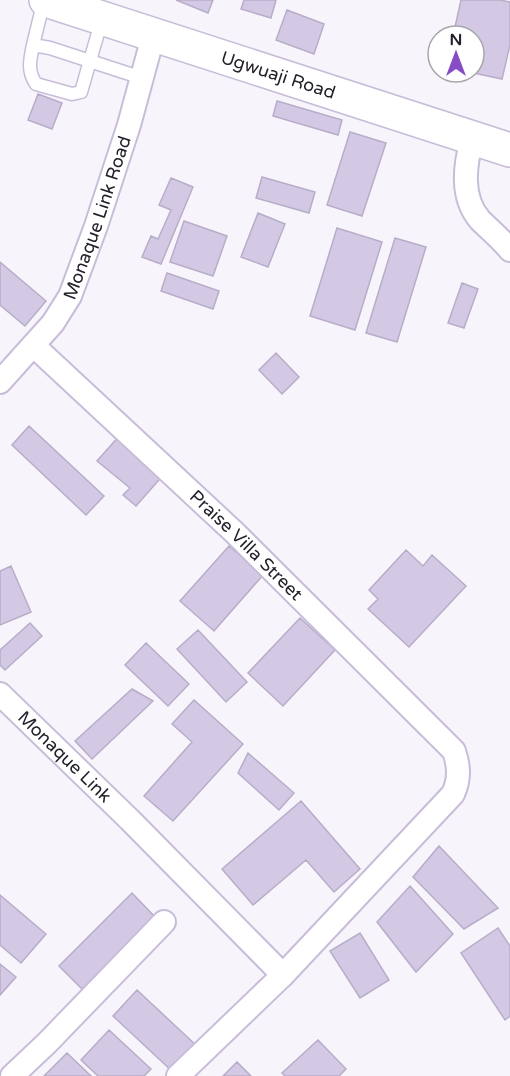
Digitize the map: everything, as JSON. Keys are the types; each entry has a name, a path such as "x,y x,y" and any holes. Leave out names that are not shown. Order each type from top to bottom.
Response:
{"main road":[{"name":"Ugwuaji Road","path":"45,0 154,33 510,150"}],"street":[{"name":"Monaque Link Road","path":"0,382 53,323 70,296 129,125 154,33"},
{"path":"472,138 465,165 465,182 469,200 478,217 510,250"},
{"name":"Praise Villa Street","path":"34,346 235,533 454,751 459,774 453,794 283,975"},
{"name":"Monaque Link","path":"0,694 130,820 283,975"},
{"path":"12,1076 164,922"},
{"path":"178,1076 283,975"}],"lane":[{"path":"45,0 29,67 30,76 36,84 72,94 81,92 102,18"},
{"path":"33,45 50,48 142,78"}],"building":[{"path":"176,0 213,0 208,13"},
{"path":"244,0 276,0 271,18 241,9"},
{"path":"461,0 510,2 510,45 502,79 486,76 486,24 456,24"},
{"path":"287,10 324,24 314,54 276,40"},
{"path":"38,94 62,103 52,129 28,120"},
{"path":"277,101 342,120 338,135 273,116"},
{"path":"350,132 386,143 362,216 327,205"},
{"path":"262,177 315,192 309,213 256,198"},
{"path":"171,178 193,187 161,264 142,257 151,236 158,239 171,210 159,205"},
{"path":"258,213 285,224 268,267 241,257"},
{"path":"184,221 227,236 213,276 170,262"},
{"path":"337,228 382,242 355,330 310,316"},
{"path":"395,238 426,247 397,342 366,333"},
{"path":"0,262 46,301 25,326 0,305"},
{"path":"167,273 219,291 213,309 161,291"},
{"path":"462,283 478,289 464,328 448,323"},
{"path":"276,353 299,377 282,394 259,370"},
{"path":"29,426 104,496 86,515 12,445"},
{"path":"120,435 165,473 136,506 123,495 130,488 97,461"},
{"path":"229,546 263,575 214,631 180,601"},
{"path":"406,550 423,566 432,555 466,586 409,647 368,609 378,599 369,590"},
{"path":"11,566 31,612 0,625 0,571"},
{"path":"300,618 335,650 283,706 248,673"},
{"path":"30,623 42,636 5,670 0,665 0,650"},
{"path":"198,630 247,682 226,702 177,649"},
{"path":"146,643 189,684 168,706 125,665"},
{"path":"132,689 153,701 92,759 75,741"},
{"path":"194,700 243,744 173,821 144,796 192,742 172,724"},
{"path":"248,753 294,793 279,810 238,773"},
{"path":"301,801 360,869 334,892 306,860 253,905 222,869"},
{"path":"439,846 498,908 464,929 413,877"},
{"path":"410,886 453,934 416,972 377,922"},
{"path":"132,893 156,918 83,990 59,966"},
{"path":"0,895 46,934 21,963 0,945"},
{"path":"498,928 510,946 510,1016 505,1020 461,953"},
{"path":"360,933 389,980 360,998 330,951"},
{"path":"0,964 16,977 0,995"},
{"path":"137,990 199,1048 175,1074 113,1016"},
{"path":"109,1030 151,1069 144,1076 98,1076 81,1060"},
{"path":"318,1040 346,1069 339,1076 285,1076 282,1073"},
{"path":"67,1053 91,1076 44,1076"},
{"path":"237,1062 251,1076 223,1076"}]}
